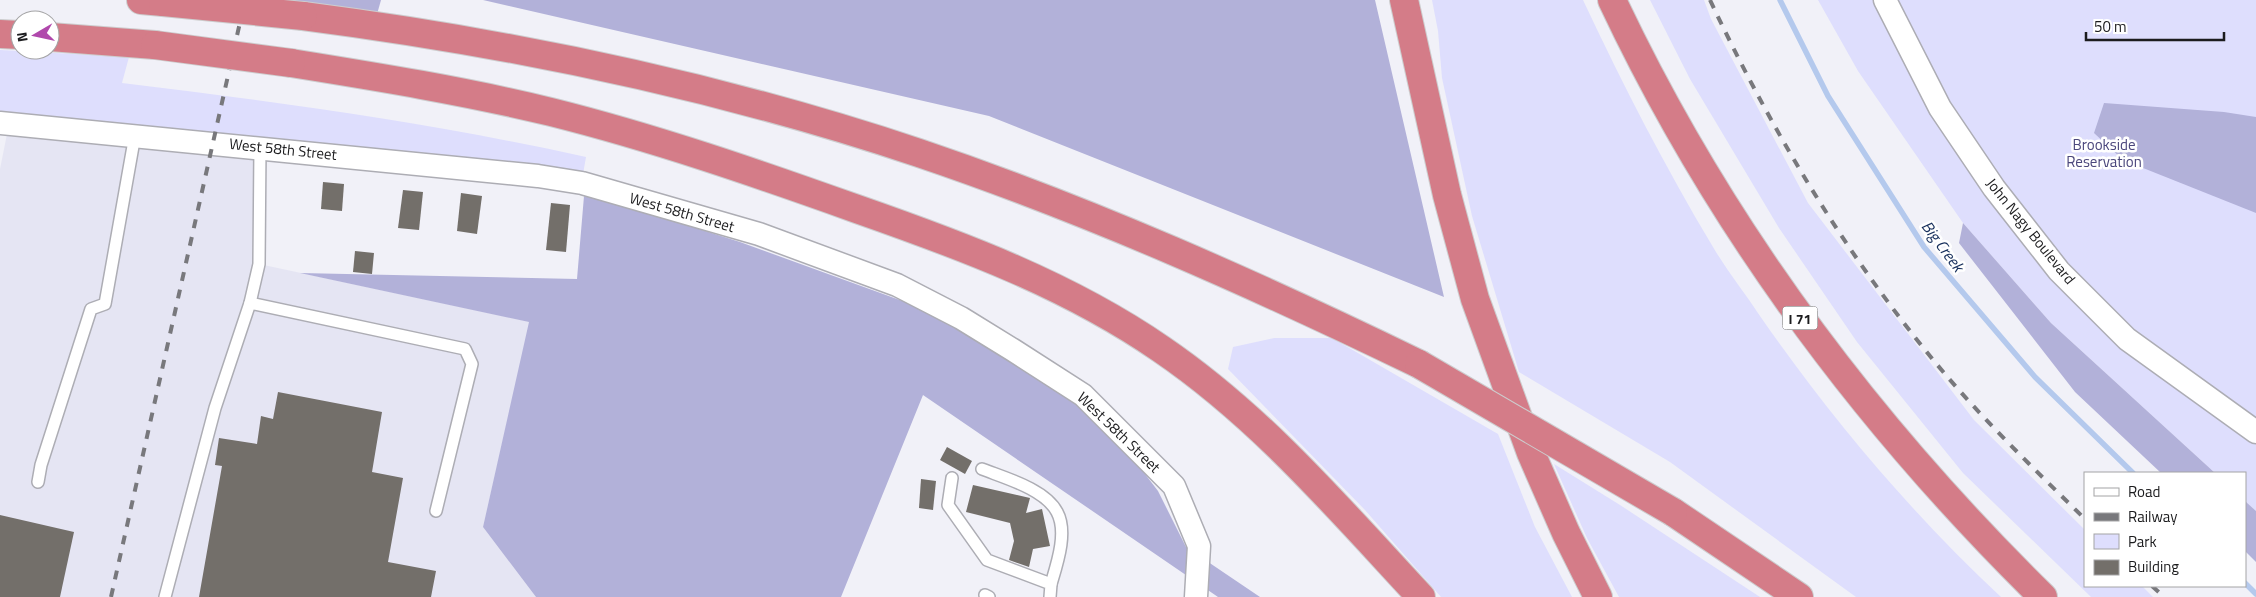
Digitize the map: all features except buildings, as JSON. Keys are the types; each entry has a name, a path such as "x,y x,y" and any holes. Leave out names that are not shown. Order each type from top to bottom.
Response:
{"highway":[{"path":"1404,0 1447,195 1475,299 1531,453 1566,533 1598,597"},
{"name":"I 71","path":"1612,0 1648,71 1712,187 1780,291 1818,344 1859,397 1934,484 2043,597"},
{"path":"152,1 303,16 421,31 520,49 637,74 826,125 918,153 1050,200 1165,246 1299,306 1419,364 1673,512 1799,597"},
{"path":"60,38 155,45 291,63 452,91 550,112 749,171 999,261 1099,311 1160,348 1211,385 1297,464 1421,597"}],"street":[{"name":"John Nagy Boulevard","path":"1885,0 1940,108 1994,188 2060,271 2127,339 2256,432"},
{"name":"West 58th Street","path":"0,123 260,147 538,176 582,183 759,234 896,285 960,318 1083,395 1135,445 1174,486 1199,546 1196,597"}],"lane":[{"path":"38,482 41,465 91,309 105,304 135,135"},
{"path":"165,597 215,408 250,303 259,264 260,147"},
{"path":"250,303 464,349 472,364 436,511"},
{"path":"982,469 1019,483 1041,496 1057,513 1061,532 1058,560 1051,584 1050,597"},
{"path":"952,478 948,505 988,560 1051,584"}],"shaded area":[{"path":"141,0 381,0 374,25"},
{"path":"483,0 1375,0 1444,297 989,116"},
{"path":"2104,103 2224,112 2256,117 2256,213 2123,160 2094,133"},
{"path":"9,124 260,147 259,264 530,322 483,527 536,597 0,597 0,169"},
{"path":"584,196 642,211 740,242 919,307 977,338 1060,392 1097,420 1132,457 1158,491 1186,547 1260,597 1218,597 923,395 841,597 536,597 483,527 529,322 300,273 577,279"},
{"path":"1963,223 2051,323 2214,472 2160,472 2075,392 1959,243"},
{"path":"2246,502 2256,511 2256,562 2246,552"}],"green space":[{"path":"1432,0 1583,0 1661,156 1718,256 1787,354 1843,427 1935,532 2001,597 1856,597 1670,462 1519,372 1472,216 1442,78 1438,31"},
{"path":"1650,0 1704,0 1711,19 1808,203 1974,420 2084,529 2084,587 2143,587 2153,597 2091,597 1963,473 1857,342 1779,228 1690,79"},
{"name":"Brookside Reservation","path":"1818,0 2256,0 2256,511 2246,502 2246,472 2214,472 2051,323 1963,223 1858,71"},
{"path":"0,50 10,51 10,60 60,60 60,53 129,57 122,83 355,114 471,134 586,157 583,174 0,117"},
{"path":"1274,338 1332,338 1498,434 1535,527 1572,597 1441,597 1365,510 1228,369 1233,347"},
{"path":"1554,464 1760,597 1619,597 1587,538"}],"waterway":[{"name":"Big Creek","path":"1780,0 1828,96 1924,247 2035,377 2132,472"},
{"name":"Big Creek","path":"2246,584 2256,594"}],"railway":[{"path":"111,597 245,0"},
{"path":"1710,0 1756,93 1781,138 1864,269 1926,351 1963,395 2084,518"},
{"path":"2153,587 2164,597"}]}
